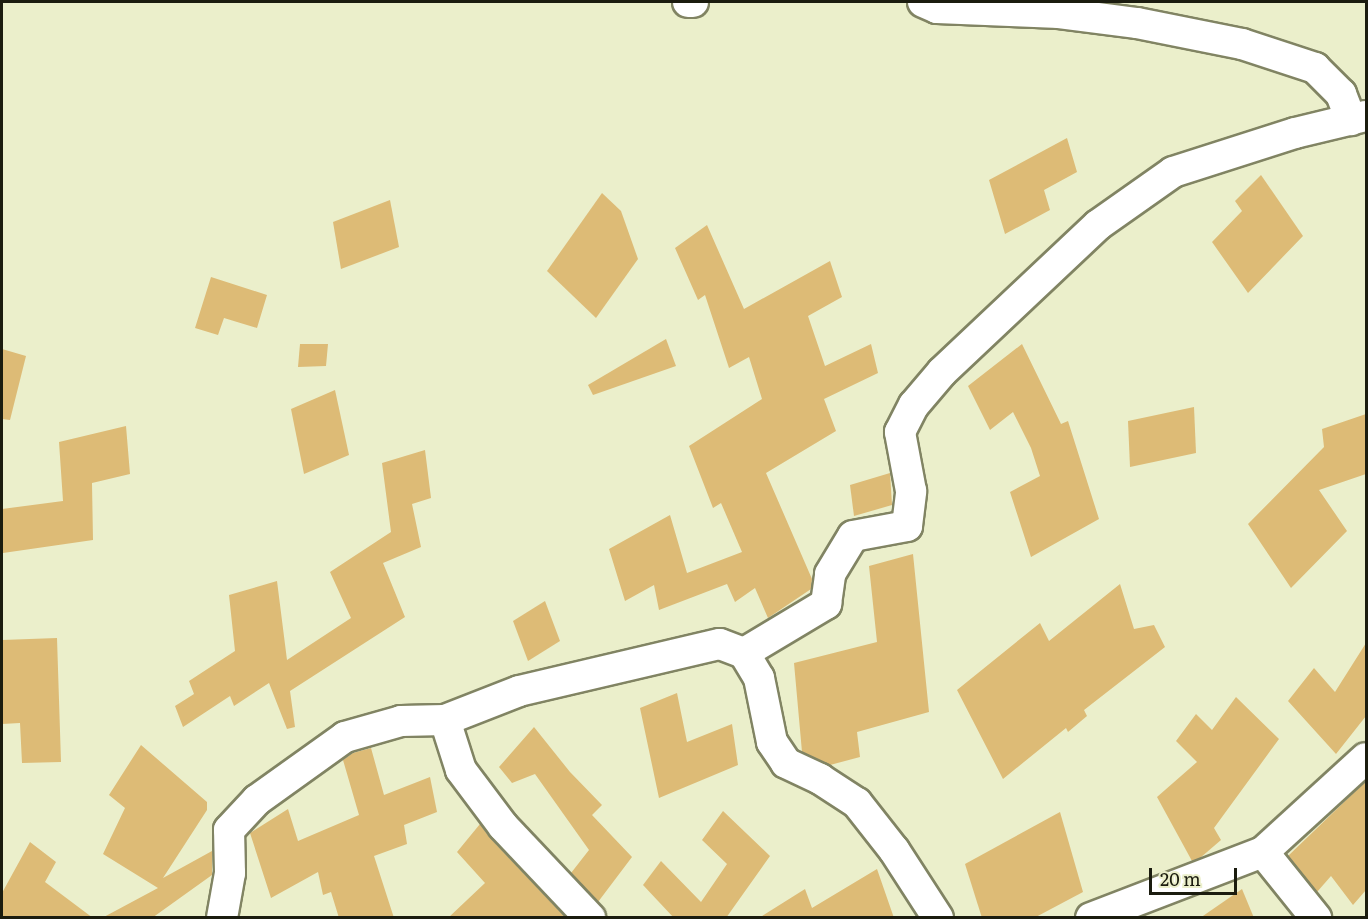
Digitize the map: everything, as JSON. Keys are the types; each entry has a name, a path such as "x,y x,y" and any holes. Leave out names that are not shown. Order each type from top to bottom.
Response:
{"street":[{"path":"744,653 826,604 830,574 853,536 907,526 911,491 900,432 914,405 942,372 1098,225 1173,172 1295,133 1359,118 1341,94 1315,68 1242,44 1126,21 1059,13 938,8 923,2"},
{"path":"222,918 230,873 230,830 257,800 345,737 401,721 445,720 519,691 720,644 744,653 759,678 772,742 786,763 820,779 857,803 894,850 938,918"},
{"path":"445,720 461,770 503,826 590,918"},
{"path":"1091,918 1263,852 1366,758"},
{"path":"1263,852 1316,918"}],"building":[{"path":"1067,138 1077,172 1044,190 1050,210 1005,234 989,180"},
{"path":"1261,175 1303,236 1248,293 1212,242 1242,211 1235,201"},
{"path":"602,193 621,211 638,259 596,318 547,271"},
{"path":"390,200 399,247 341,269 333,222"},
{"path":"707,225 744,309 830,261 842,297 808,316 825,366 871,344 878,373 824,399 836,431 766,473 812,579 811,589 768,618 755,588 735,602 727,584 659,610 654,585 625,601 609,549 670,515 687,573 742,552 721,503 713,508 689,446 762,399 749,357 729,368 705,295 698,300 675,248"},
{"path":"211,277 267,295 257,328 224,318 218,335 195,328"},
{"path":"666,339 676,366 593,395 588,385"},
{"path":"300,344 328,344 326,366 298,367"},
{"path":"1022,344 1061,424 1068,421 1099,519 1031,557 1010,492 1040,476 1031,448 1013,412 990,430 968,386"},
{"path":"2,349 26,356 10,420 2,419"},
{"path":"335,390 349,455 304,474 291,409"},
{"path":"1194,407 1196,453 1130,467 1128,421"},
{"path":"1366,414 1366,474 1319,490 1347,531 1291,588 1248,524 1324,447 1322,429"},
{"path":"126,426 130,474 92,483 93,540 3,553 2,509 63,501 59,442"},
{"path":"425,450 431,498 412,504 421,547 383,563 405,617 290,691 295,727 287,729 269,683 234,706 230,696 183,727 175,706 194,694 189,681 235,651 229,595 277,581 287,660 351,618 330,572 391,532 382,463"},
{"path":"890,473 892,505 854,516 850,485"},
{"path":"913,554 929,712 857,732 860,757 830,765 802,752 794,663 877,642 869,566"},
{"path":"1120,584 1134,629 1154,625 1165,647 1084,710 1087,716 1068,732 1066,728 1003,779 957,690 1040,623 1049,641"},
{"path":"545,601 560,641 528,661 513,621"},
{"path":"57,638 61,762 22,763 20,723 2,724 2,640"},
{"path":"1366,643 1366,716 1336,754 1288,701 1314,668 1335,692"},
{"path":"677,693 687,742 732,724 738,765 659,798 640,708"},
{"path":"1236,697 1279,739 1214,828 1221,840 1200,858 1192,861 1157,797 1197,762 1176,741 1196,714 1212,730"},
{"path":"534,727 570,772 602,805 592,815 632,857 598,902 571,873 589,850 535,774 512,783 499,767"},
{"path":"141,745 207,802 207,810 163,878 212,851 212,875 152,918 102,918 158,888 103,854 125,808 109,795"},
{"path":"371,748 384,795 430,777 437,812 404,825 407,844 374,856 394,918 339,918 331,892 323,895 318,872 271,898 250,833 288,809 298,841 359,815 343,760 353,753"},
{"path":"1366,781 1366,890 1353,905 1331,876 1317,892 1288,856"},
{"path":"723,811 770,856 726,918 674,918 643,885 661,861 701,902 727,864 702,840"},
{"path":"1060,812 1083,892 1034,918 982,918 965,864"},
{"path":"480,824 490,838 566,918 448,918 485,883 457,852"},
{"path":"30,842 56,862 45,882 93,918 2,918 2,893"},
{"path":"877,869 894,918 759,918 805,889 812,908"},
{"path":"1242,889 1254,918 1200,918"}]}
